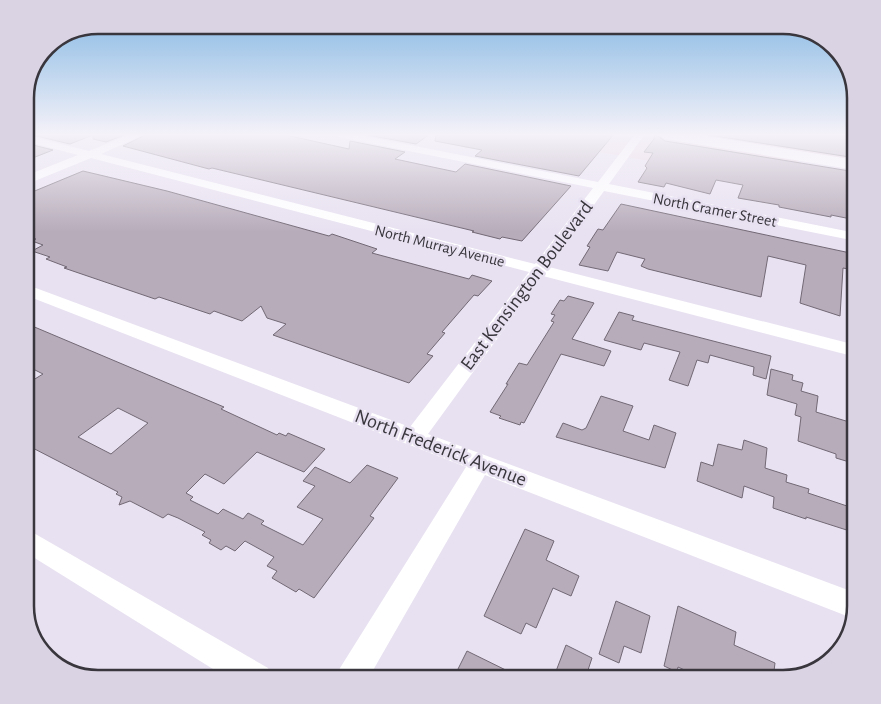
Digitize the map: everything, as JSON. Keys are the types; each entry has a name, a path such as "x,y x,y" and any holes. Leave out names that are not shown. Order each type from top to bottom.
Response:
{"street":[{"path":"34,177 60,167"},
{"name":"North Murray Avenue","path":"135,167 847,349"},
{"name":"North Cramer Street","path":"504,167 847,235"},
{"name":"East Kensington Boulevard","path":"414,437 615,167"},
{"name":"North Frederick Avenue","path":"34,292 847,603"},
{"path":"355,670 481,462"},
{"path":"34,544 242,670"}],"shaded area":[{"path":"682,167 798,167 795,187"}],"building":[{"path":"201,167 432,167 456,172 462,167 479,167 571,186 522,241 502,237 500,239 472,232 474,231 212,168"},
{"path":"531,167 587,167 579,176"},
{"path":"646,167 824,167 847,171 847,218 831,215 831,217 738,198 743,185 716,180 710,194 666,183 664,187 638,182 647,168"},
{"path":"83,171 167,191 329,236 332,234 377,249 372,253 469,279 472,275 492,281 478,296 474,295 442,332 445,333 427,354 433,356 409,383 273,335 286,324 267,318 261,306 242,321 214,311 210,314 159,297 155,299 64,268 67,267 46,259 50,257 34,252 43,245 34,242 36,239 34,238 34,191"},
{"path":"621,204 847,252 847,269 843,268 840,316 800,303 806,265 768,256 761,297 648,269 641,266 645,259 617,252 608,271 579,265 590,247 587,246 598,229 603,230"},
{"path":"568,296 594,303 572,339 611,351 604,366 561,354 524,423 521,422 520,425 499,418 501,416 490,412 519,363 527,365 554,322 551,321 555,315 551,314 560,300 564,301"},
{"path":"619,312 634,316 632,320 771,356 766,379 753,375 754,367 710,355 708,363 697,360 688,386 669,380 680,352 644,343 641,350 604,340"},
{"path":"34,327 224,407 221,409 277,435 279,433 286,436 288,433 325,449 304,472 257,452 224,484 205,474 186,493 193,497 190,500 218,514 223,509 243,519 248,513 264,521 261,524 303,545 323,519 297,507 315,486 303,481 315,467 350,483 367,465 398,478 370,516 374,518 314,598 299,589 296,592 272,578 277,571 267,566 274,557 245,541 235,551 226,546 221,550 209,543 211,540 202,535 205,532 178,518 168,514 163,518 130,501 119,505 122,497 116,494 118,492 34,449 34,380 43,374 34,370","holes":["118,408 148,423 111,454 78,437"]},
{"path":"771,369 793,375 792,380 803,383 801,391 818,396 816,412 847,421 847,461 836,458 836,454 798,441 801,417 795,415 797,404 767,395"},
{"path":"601,396 633,406 623,431 649,440 654,425 676,433 665,468 556,437 563,423 582,430 586,428"},
{"path":"744,440 767,448 765,468 787,475 786,482 809,489 808,493 847,506 847,530 773,508 774,497 744,486 742,498 697,481 701,462 713,466 718,444 742,450"},
{"path":"525,529 554,541 546,560 579,576 571,596 553,588 536,628 526,623 521,634 484,616"},
{"path":"616,601 650,616 641,653 624,646 619,663 599,654"},
{"path":"678,606 736,632 734,645 775,663 774,670 684,670 678,667 677,670 673,670 664,666"},
{"path":"566,645 592,658 588,670 556,670"},
{"path":"467,651 506,670 458,670"}]}
